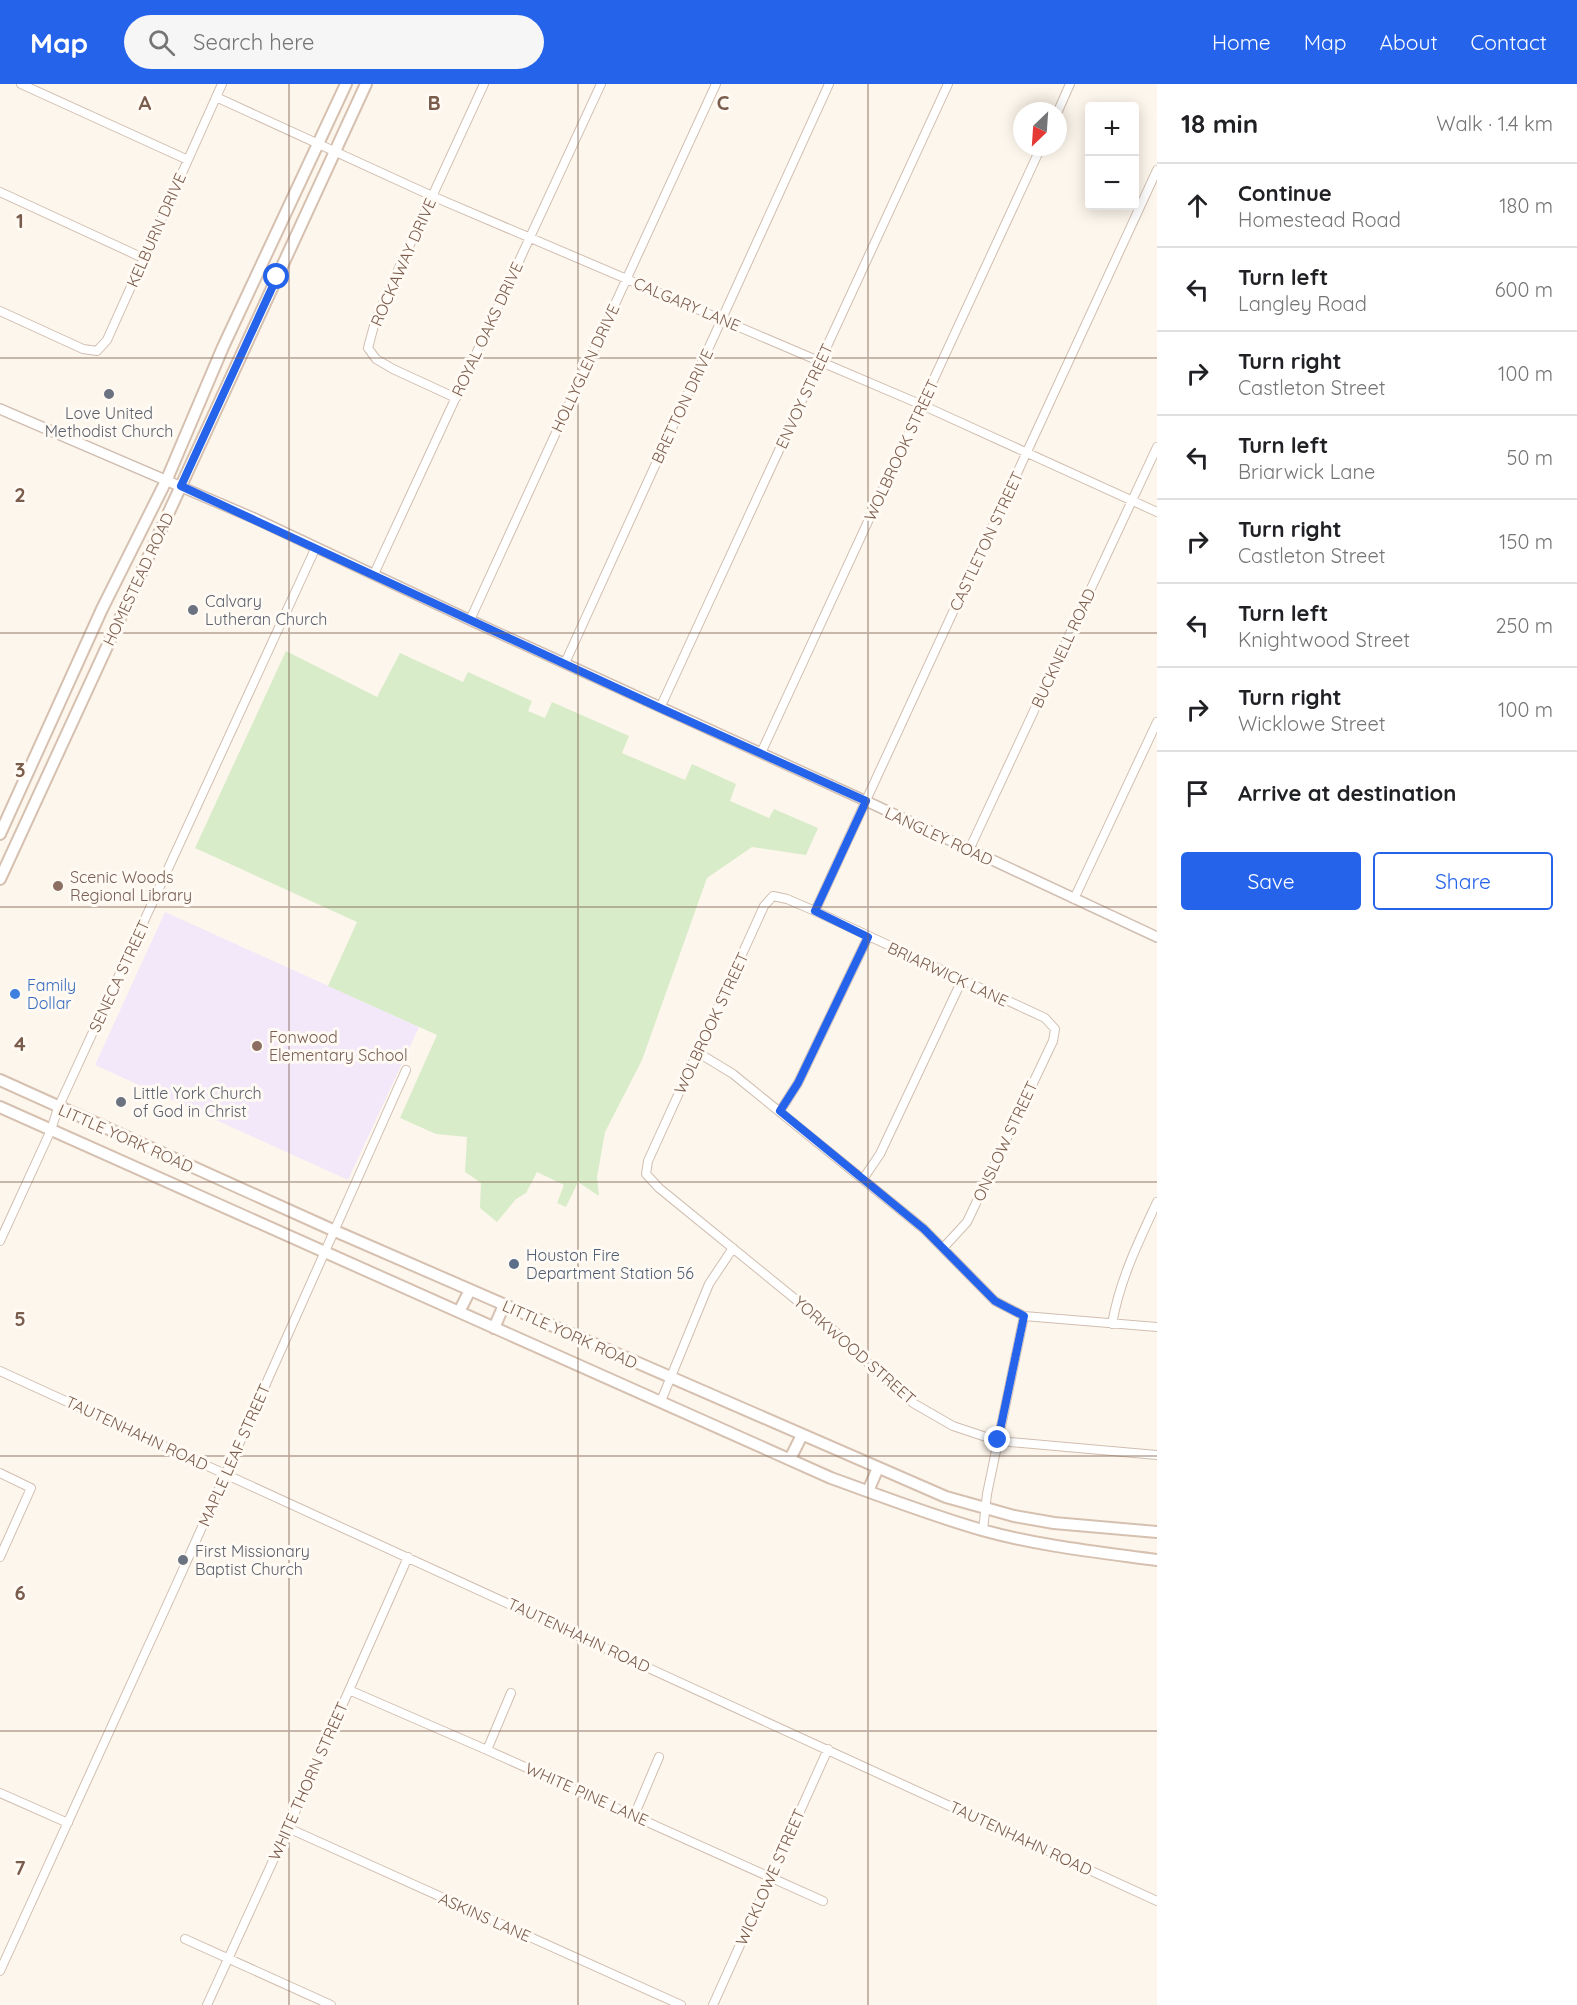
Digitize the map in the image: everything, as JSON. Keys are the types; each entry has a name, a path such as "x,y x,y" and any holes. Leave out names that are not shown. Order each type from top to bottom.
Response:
{"main road":[{"name":"HOMESTEAD ROAD","path":"0,834 102,609 167,480 223,347 346,84"},
{"name":"HOMESTEAD ROAD","path":"0,879 366,84"},
{"path":"259,269 277,277"},
{"path":"223,347 240,356"},
{"path":"102,609 121,616"},
{"name":"LITTLE YORK ROAD","path":"0,1080 335,1231 946,1497 1014,1516 1054,1523 1157,1532"},
{"name":"LITTLE YORK ROAD","path":"0,1107 831,1478 913,1508 983,1530 1045,1545 1157,1560"},
{"path":"459,1312 470,1290"},
{"path":"494,1328 504,1305"},
{"path":"790,1459 802,1435"},
{"path":"868,1491 878,1468"}],"street":[{"path":"21,84 188,160"},
{"name":"KELBURN DRIVE","path":"0,311 83,349 97,351 107,340 222,84"},
{"name":"ROCKAWAY DRIVE","path":"456,398 393,369 376,359 368,348 376,318 484,84"},
{"name":"ROYAL OAKS DRIVE","path":"374,574 600,84"},
{"name":"HOLLYGLEN DRIVE","path":"470,620 716,84"},
{"name":"BRETTON DRIVE","path":"565,663 829,84"},
{"name":"ENVOY STREET","path":"660,708 948,84"},
{"path":"1062,102 1070,84"},
{"name":"CALGARY LANE","path":"216,98 432,196 922,405 1157,512"},
{"name":"WOLBROOK STREET","path":"761,753 1037,156"},
{"name":"CASTLETON STREET","path":"815,911 1157,170"},
{"path":"0,192 143,258"},
{"name":"LANGLEY ROAD","path":"0,409 181,486 374,574 1157,937"},
{"name":"BUCKNELL ROAD","path":"969,850 1157,447"},
{"name":"SENECA STREET","path":"0,1241 51,1130 58,1108 316,548"},
{"path":"1074,899 1157,722"},
{"name":"WOLBROOK STREET","path":"651,1153 764,906 773,896"},
{"name":"BRIARWICK LANE","path":"773,896 787,899 815,911 1044,1018 1055,1029"},
{"path":"780,1111 798,1083 868,937"},
{"path":"863,1179 880,1154 962,980"},
{"name":"ONSLOW STREET","path":"944,1247 967,1222 1053,1041 1055,1029"},
{"path":"697,1052 733,1074 863,1179 944,1247 995,1301 1024,1316 1157,1327"},
{"name":"MAPLE LEAF STREET","path":"0,1971 406,1070"},
{"name":"YORKWOOD STREET","path":"651,1153 646,1174 659,1188 843,1338 880,1375 913,1403 953,1426 998,1440 1157,1455"},
{"path":"1112,1324 1117,1296 1129,1262 1157,1202"},
{"path":"661,1401 709,1284 733,1248"},
{"path":"983,1530 998,1440 1024,1316"},
{"name":"TAUTENHAHN ROAD","path":"0,1371 1157,1901"},
{"path":"0,1473 31,1488 0,1557"},
{"name":"WHITE THORN STREET","path":"207,2005 408,1557"},
{"name":"WHITE PINE LANE","path":"349,1690 824,1901"},
{"path":"487,1750 511,1694"},
{"name":"WICKLOWE STREET","path":"713,2005 828,1749"},
{"path":"634,1816 659,1756"},
{"path":"0,1792 68,1823"},
{"name":"ASKINS LANE","path":"288,1828 681,2005"},
{"path":"185,1939 331,2005"}],"shaded area":[{"name":"Fonwood Elementary School","path":"165,912 419,1027 348,1180 95,1065"}],"green space":[{"path":"286,651 377,697 400,653 463,682 468,672 532,701 528,711 545,718 552,702 629,736 622,753 685,780 692,764 736,784 730,801 769,818 774,809 818,828 806,855 752,847 707,878 642,1060 605,1132 597,1177 599,1196 578,1182 566,1207 557,1203 564,1185 537,1172 526,1193 516,1199 497,1222 480,1208 481,1183 465,1172 467,1137 436,1134 400,1118 437,1035 328,986 357,922 195,848"}],"place":[{"name":"Love United Methodist Church","path":"109,394"},
{"name":"Calvary Lutheran Church","path":"193,610"},
{"name":"Scenic Woods Regional Library","path":"58,886"},
{"name":"Family Dollar","path":"15,994"},
{"name":"Fonwood Elementary School","path":"257,1046"},
{"name":"Little York Church of God in Christ","path":"121,1102"},
{"name":"Houston Fire Department Station 56","path":"514,1264"},
{"name":"First Missionary Baptist Church","path":"183,1560"}],"route":[{"path":"277,277 181,486 866,801 815,911 868,937 798,1083 780,1111 924,1229 995,1301 1024,1316 998,1440"}]}
